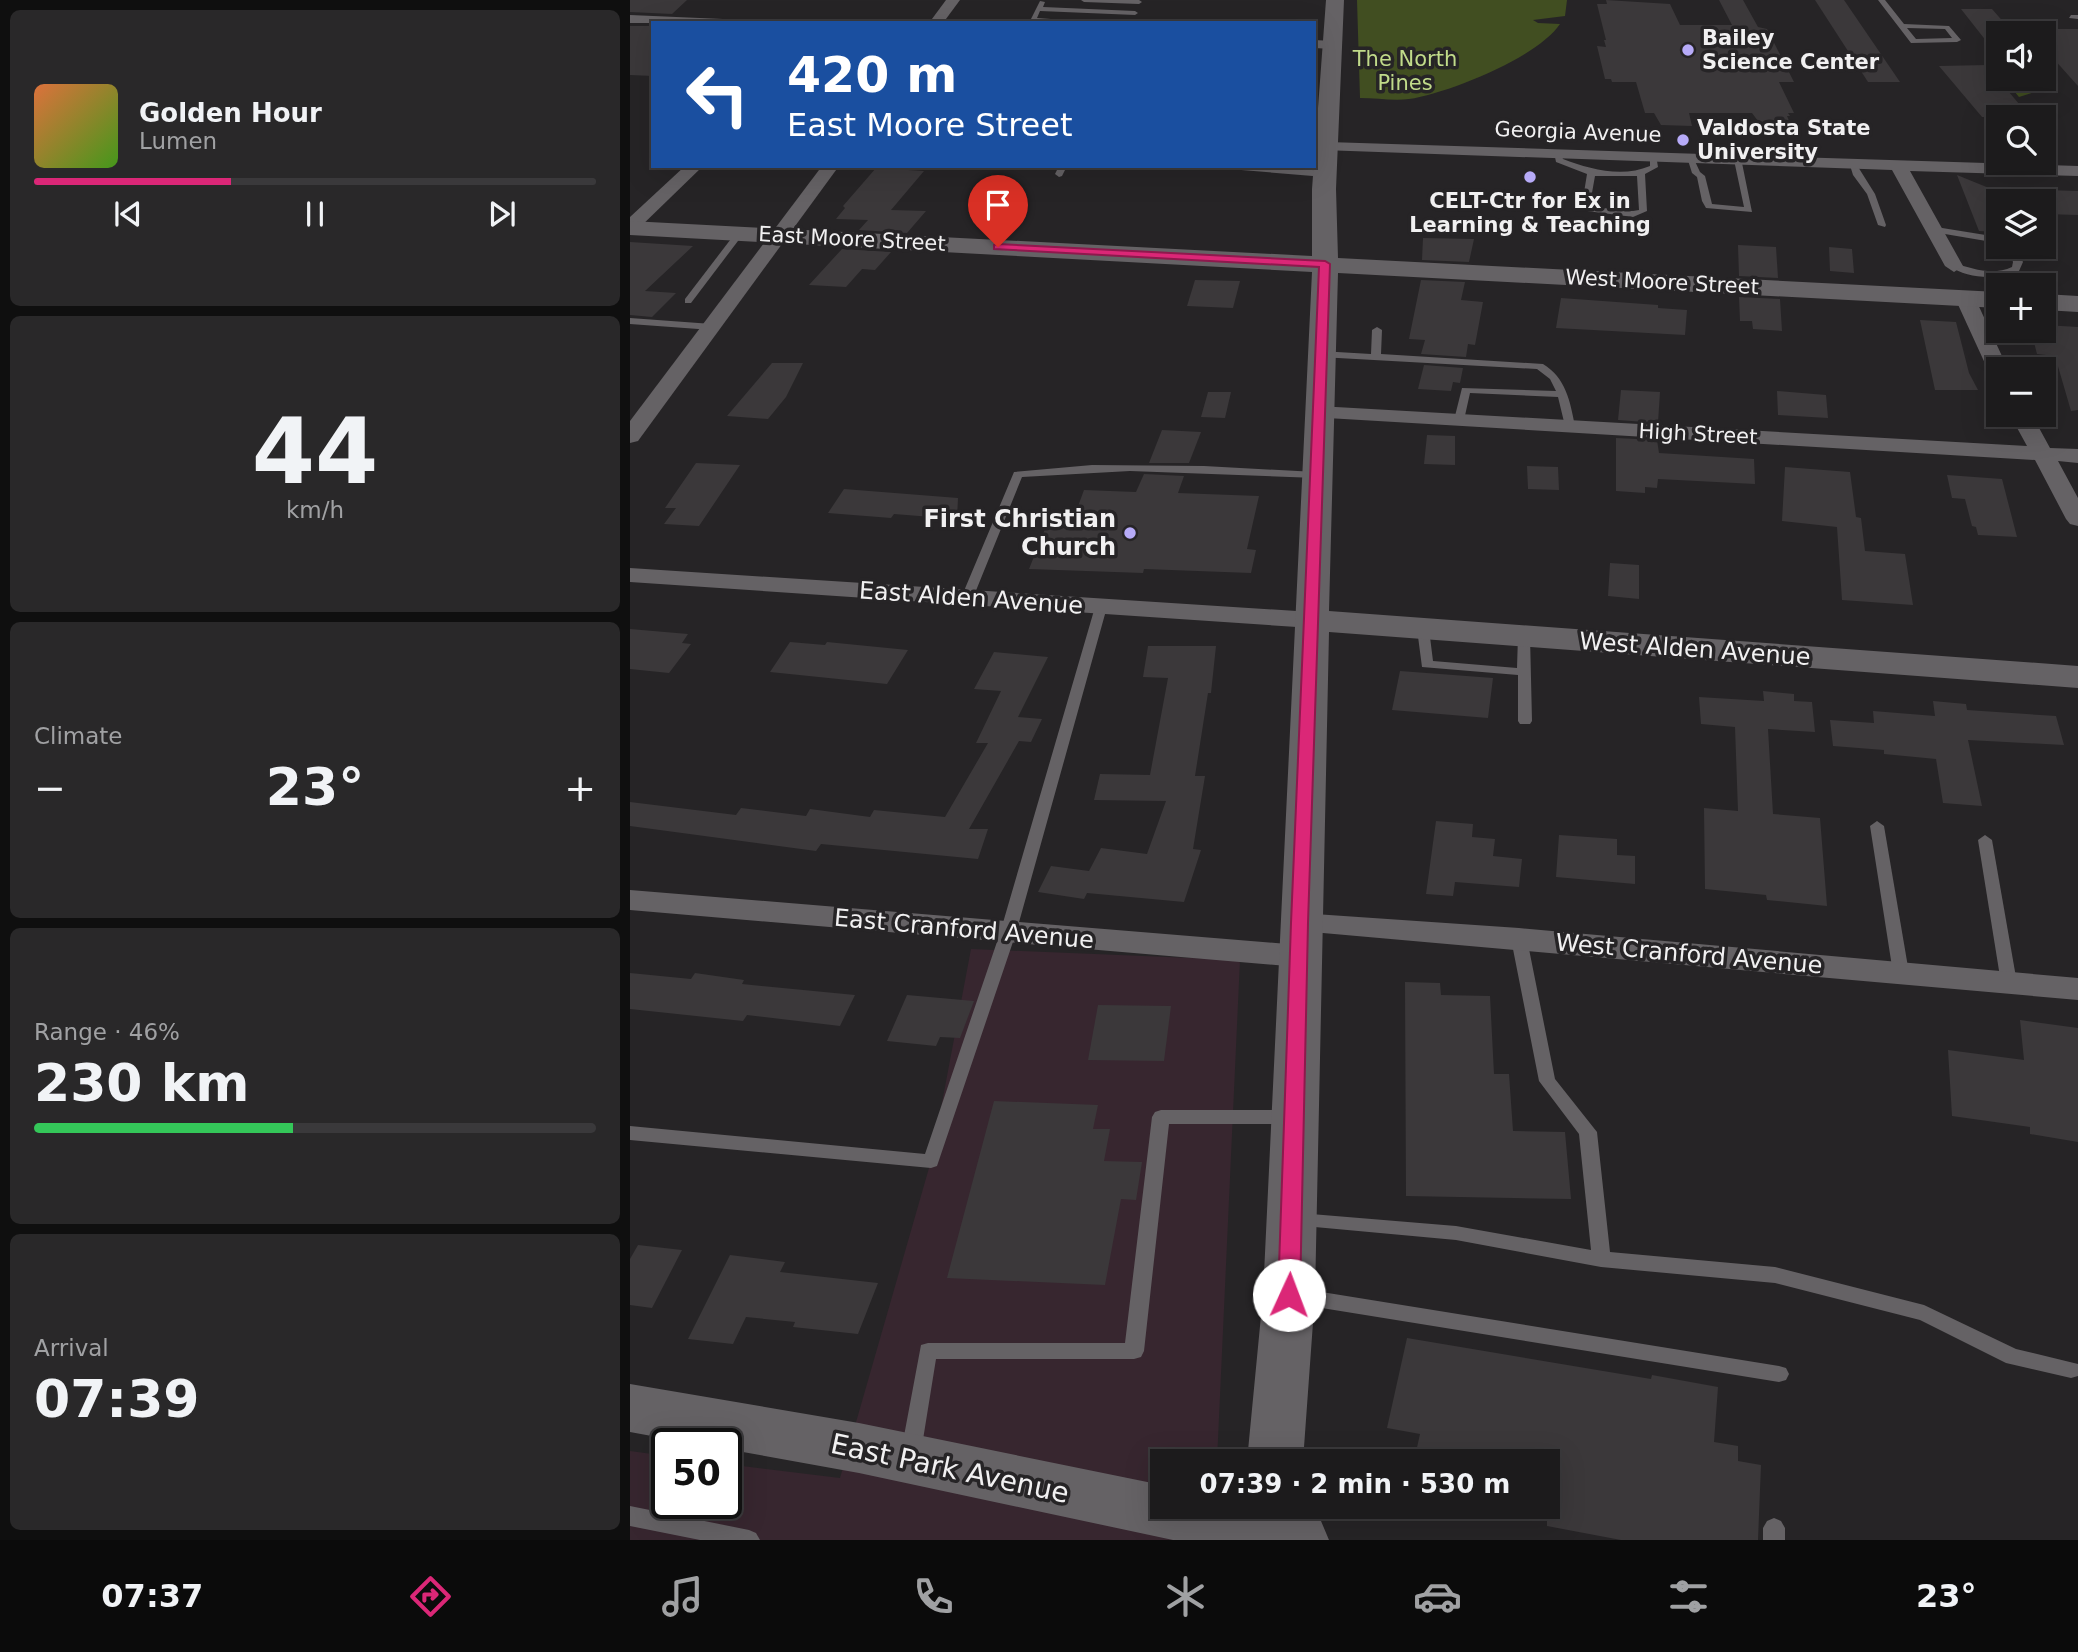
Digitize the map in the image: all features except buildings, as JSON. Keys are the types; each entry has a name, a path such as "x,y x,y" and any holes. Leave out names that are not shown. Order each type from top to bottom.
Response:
{"main road":[{"path":"1276,1449 1289,1295 1299,939 1325,264 1325,174 1328,147 1324,44 1335,0"},
{"name":"East Moore Street","path":"630,228 1325,264"},
{"name":"West Moore Street","path":"1325,264 1986,299"},
{"path":"2056,303 2078,304"},
{"name":"West Alden Avenue","path":"1311,620 2078,677"},
{"name":"East Park Avenue","path":"633,1416 859,1448 910,1461 1277,1530"}],"street":[{"path":"937,21 953,0"},
{"path":"630,19 676,21"},
{"name":"Georgia Avenue","path":"1328,147 2078,171"},
{"path":"1898,165 1954,265"},
{"path":"630,228 693,168"},
{"path":"630,436 829,168"},
{"path":"1965,298 1992,357"},
{"name":"High Street","path":"1318,412 2078,456"},
{"path":"2027,427 2078,519"},
{"name":"East Alden Avenue","path":"630,575 1311,620"},
{"name":"East Cranford Avenue","path":"630,901 1008,933 1299,939"},
{"name":"West Cranford Avenue","path":"1299,939 1519,939 2078,989"}],"lane":[{"path":"1043,0 1032,20 1056,21"},
{"path":"1084,0 1140,1 1132,21"},
{"path":"1881,0 1914,41 1956,40 1947,27 1902,26"},
{"path":"1038,9 1135,13"},
{"path":"1557,154 1559,160 1591,173 1641,173 1654,167 1653,158"},
{"path":"1690,159 1696,173 1701,176 1709,206 1749,210 1738,160"},
{"path":"1852,164 1871,194 1882,225"},
{"path":"1253,168 1325,174"},
{"path":"1591,173 1586,205 1590,209 1625,213 1643,211 1641,173"},
{"path":"1936,230 1986,238"},
{"path":"688,301 740,233"},
{"path":"1954,265 1968,271 2010,273 2016,269 2017,259"},
{"path":"630,321 712,327"},
{"path":"1376,356 1377,330"},
{"path":"1320,354 1539,366 1553,372 1563,394 1570,426"},
{"path":"1459,420 1466,390 1563,394"},
{"path":"967,598 1018,474 1070,468 1222,470 1316,475"},
{"path":"630,1133 931,1161 1008,933 1101,607"},
{"path":"1423,629 1427,664 1524,672"},
{"path":"1524,636 1525,721"},
{"path":"1877,826 1900,973"},
{"path":"1985,840 2009,983"},
{"path":"1519,939 1547,1081 1588,1132 1601,1259"},
{"path":"910,1461 928,1351 1134,1351 1161,1117 1295,1117"},
{"path":"1292,1219 1456,1233 1601,1259 1775,1275 1924,1313 2013,1357 2071,1370"},
{"path":"1289,1295 1779,1374"},
{"path":"630,1516 749,1540"}],"shaded area":[{"path":"971,949 1240,960 1218,1449 1150,1449 1150,1519 1205,1519 1199,1540 630,1540 630,1451 651,1454 651,1519 742,1519 742,1466 840,1478 931,1161"}],"green space":[{"name":"The North Pines","path":"1357,0 1567,0 1565,16 1533,20 1538,23 1560,24 1533,49 1513,61 1446,89 1397,100 1360,98"},
{"path":"2014,91 2038,91 2019,97"}],"place":[{"name":"Bailey Science Center","path":"1688,50"},
{"name":"Valdosta State University","path":"1683,140"},
{"name":"CELT-Ctr for Ex in Learning & Teaching","path":"1530,177"},
{"name":"First Christian Church","path":"1130,533"}],"route":[{"path":"998,247 1325,264 1319,370 1289,1295"}]}
